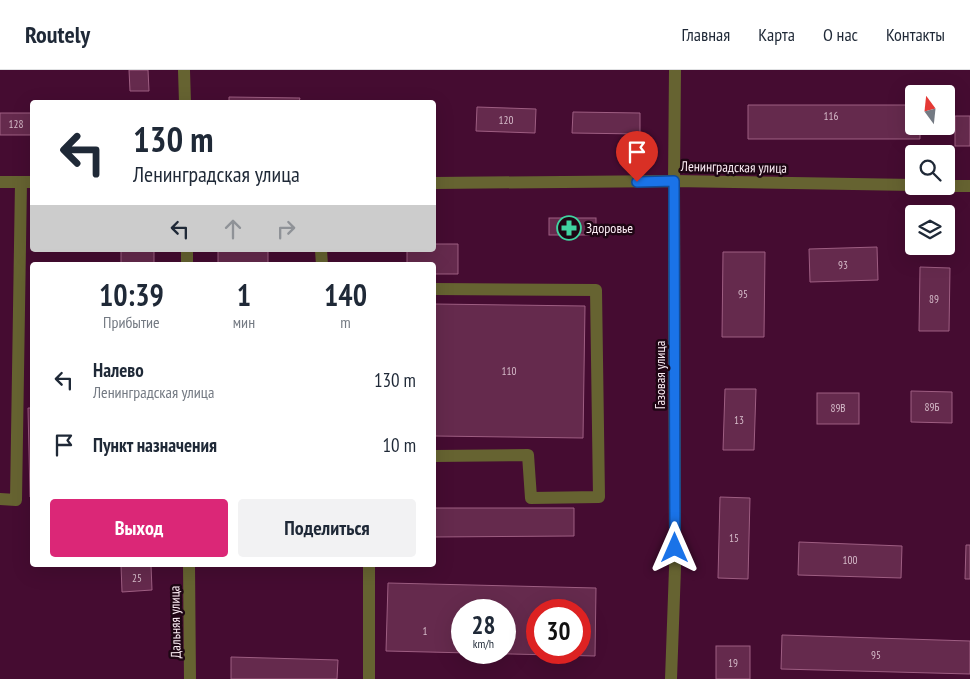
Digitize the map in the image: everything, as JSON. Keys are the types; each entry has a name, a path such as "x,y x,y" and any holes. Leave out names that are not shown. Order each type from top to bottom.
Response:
{"street":[{"path":"184,70 185,100"},
{"name":"Газовая улица","path":"671,679 675,568 675,70"},
{"name":"Ленинградская улица","path":"436,184 674,181 905,185"},
{"path":"0,182 27,182 16,500 0,499"},
{"path":"955,186 970,186"},
{"path":"436,289 596,290 599,496 531,498 528,456 436,456"},
{"name":"Дальняя улица","path":"190,567 190,679"},
{"path":"369,679 370,567"}],"building":[{"path":"129,70 148,70 149,91 130,91"},
{"path":"229,97 300,98 300,100 229,100"},
{"path":"748,105 905,105 905,135 920,135 920,139 748,139"},
{"path":"477,107 536,109 535,133 476,131"},
{"path":"573,112 640,113 640,134 572,133"},
{"path":"0,113 30,113 30,135 0,135"},
{"path":"955,116 970,116 970,146 955,146"},
{"path":"549,218 596,218 596,235 549,235"},
{"path":"436,244 458,244 458,274 436,274 436,262 407,262 407,252 436,252"},
{"path":"877,247 878,280 810,282 809,249"},
{"path":"121,252 154,252 154,262 121,262"},
{"path":"218,252 268,252 268,262 218,262"},
{"path":"723,252 765,252 764,337 722,337"},
{"path":"920,267 950,268 949,331 919,331"},
{"path":"436,304 585,306 583,438 436,436"},
{"path":"725,389 756,389 754,450 723,450"},
{"path":"911,391 952,392 952,423 911,422"},
{"path":"817,393 859,393 859,424 817,424"},
{"path":"28,408 30,408 30,497"},
{"path":"720,497 750,498 748,579 718,578"},
{"path":"436,508 574,508 574,536 436,537"},
{"path":"799,542 902,546 901,578 798,575"},
{"path":"966,545 970,545 970,579 965,579"},
{"path":"121,567 151,567 152,590 122,592"},
{"path":"388,583 596,588 595,656 591,656 591,599 526,599 526,654 516,654 516,599 451,599 451,653 386,651"},
{"path":"782,635 970,641 970,674 781,669"},
{"path":"716,646 750,646 750,679 716,679"},
{"path":"231,657 338,660 337,679 231,679"}],"place":[{"name":"Здоровье","path":"569,228"}],"route":[{"path":"637,182 674,181 675,548"}]}
